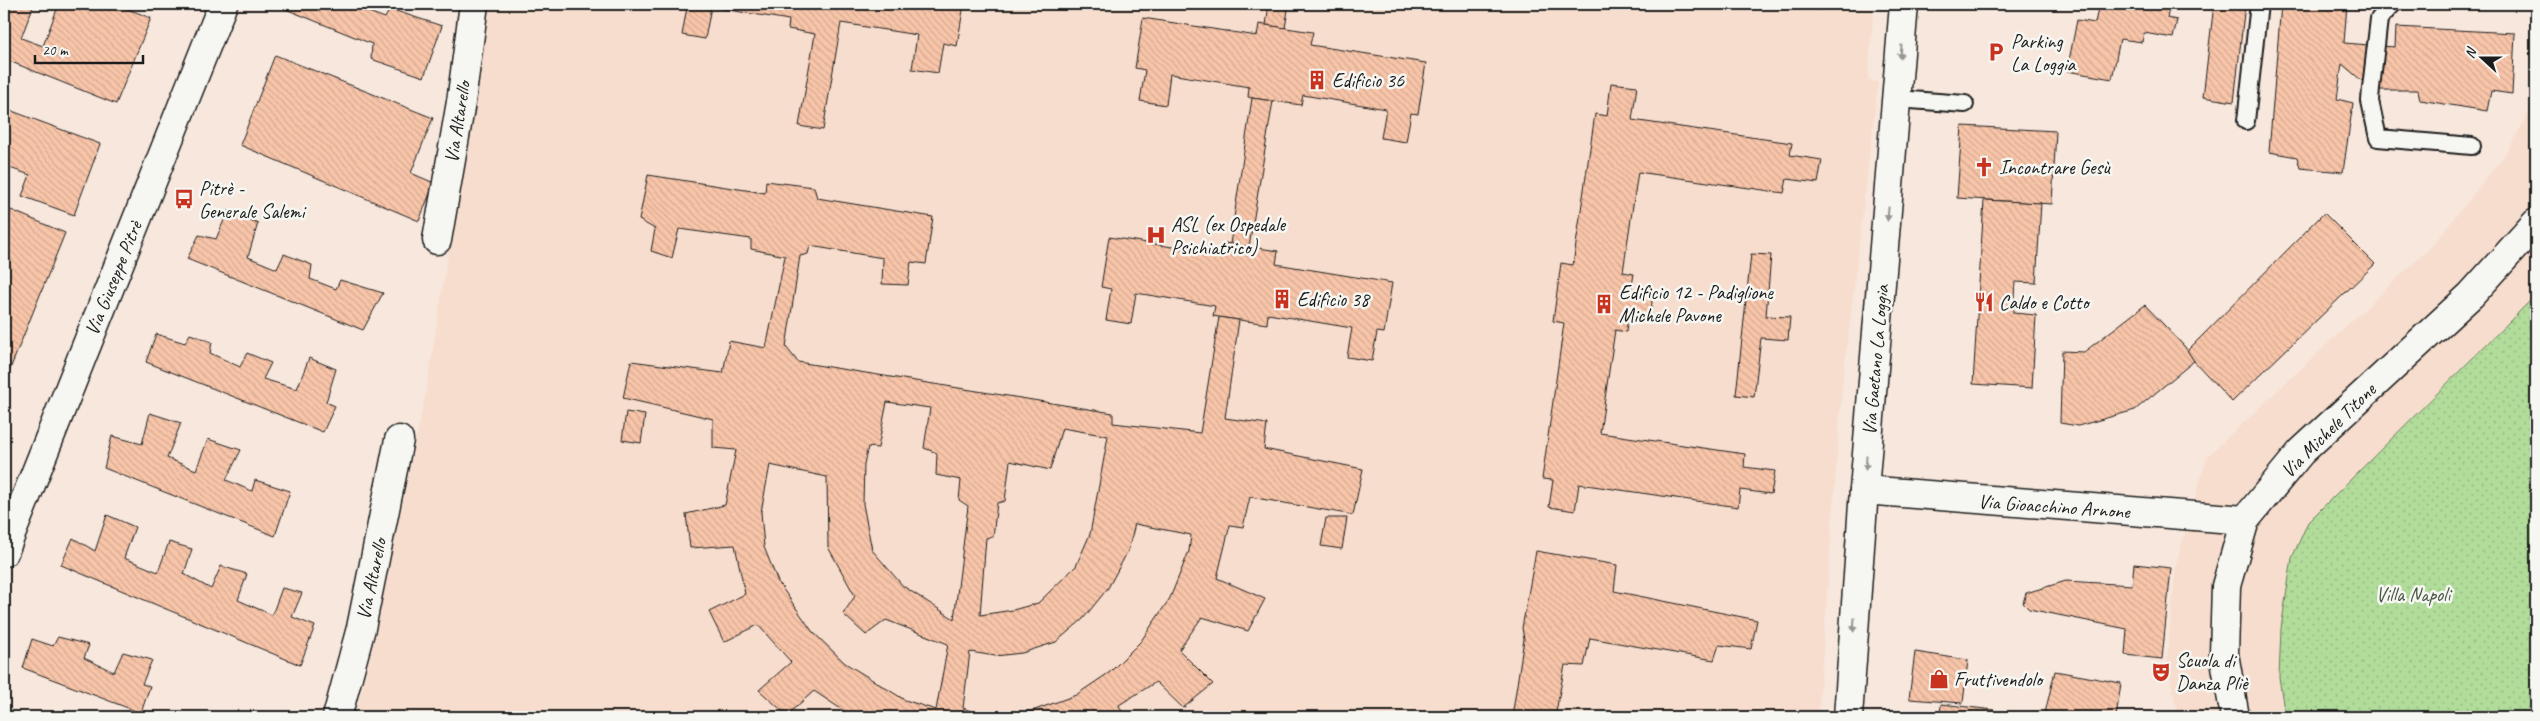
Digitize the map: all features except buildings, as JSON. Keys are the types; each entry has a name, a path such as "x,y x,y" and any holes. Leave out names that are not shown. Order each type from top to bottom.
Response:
{"street":[{"name":"Via Giuseppe Pitrè","path":"4,552 223,4"},
{"name":"Via Altarello","path":"437,240 474,4"},
{"name":"Via Gaetano La Loggia","path":"1848,717 1864,490 1904,4"},
{"name":"Via Michele Titone","path":"2235,717 2224,654 2226,586 2244,520 2301,452 2471,295 2536,223"},
{"name":"Via Altarello","path":"337,717 361,628 399,440"},
{"name":"Via Gioacchino Arnone","path":"1864,490 2244,520"}],"lane":[{"path":"2246,122 2259,4"},
{"path":"2392,4 2379,19 2371,88 2370,101 2378,138 2472,146"},
{"path":"1897,99 1965,104"}],"shaded area":[{"name":"ASL (ex Ospedale Psichiatrico)","path":"488,4 1874,4 1868,79 1878,83 1842,387 1818,717 355,717 371,652 426,392"},
{"path":"2536,101 2536,295 2308,522 2279,677 2285,717 2178,717 2167,660 2176,565 2207,457 2433,245 2505,155"}],"green space":[{"name":"Villa Napoli","path":"2536,295 2536,717 2285,717 2279,677 2281,628 2292,558 2308,522"}],"place":[{"name":"Parking La Loggia","path":"1996,52"},
{"name":"Edificio 36","path":"1317,80"},
{"name":"Incontrare Gesù","path":"1984,167"},
{"name":"Pitrè - Generale Salemi","path":"184,199"},
{"name":"ASL (ex Ospedale Psichiatrico)","path":"1156,235"},
{"name":"Edificio 38","path":"1282,299"},
{"name":"Caldo e Cotto","path":"1984,302"},
{"name":"Edificio 12 - Padiglione Michele Pavone","path":"1604,304"},
{"name":"Scuola di Danza Pliè","path":"2161,672"},
{"name":"Fruttivendolo","path":"1939,679"}]}
